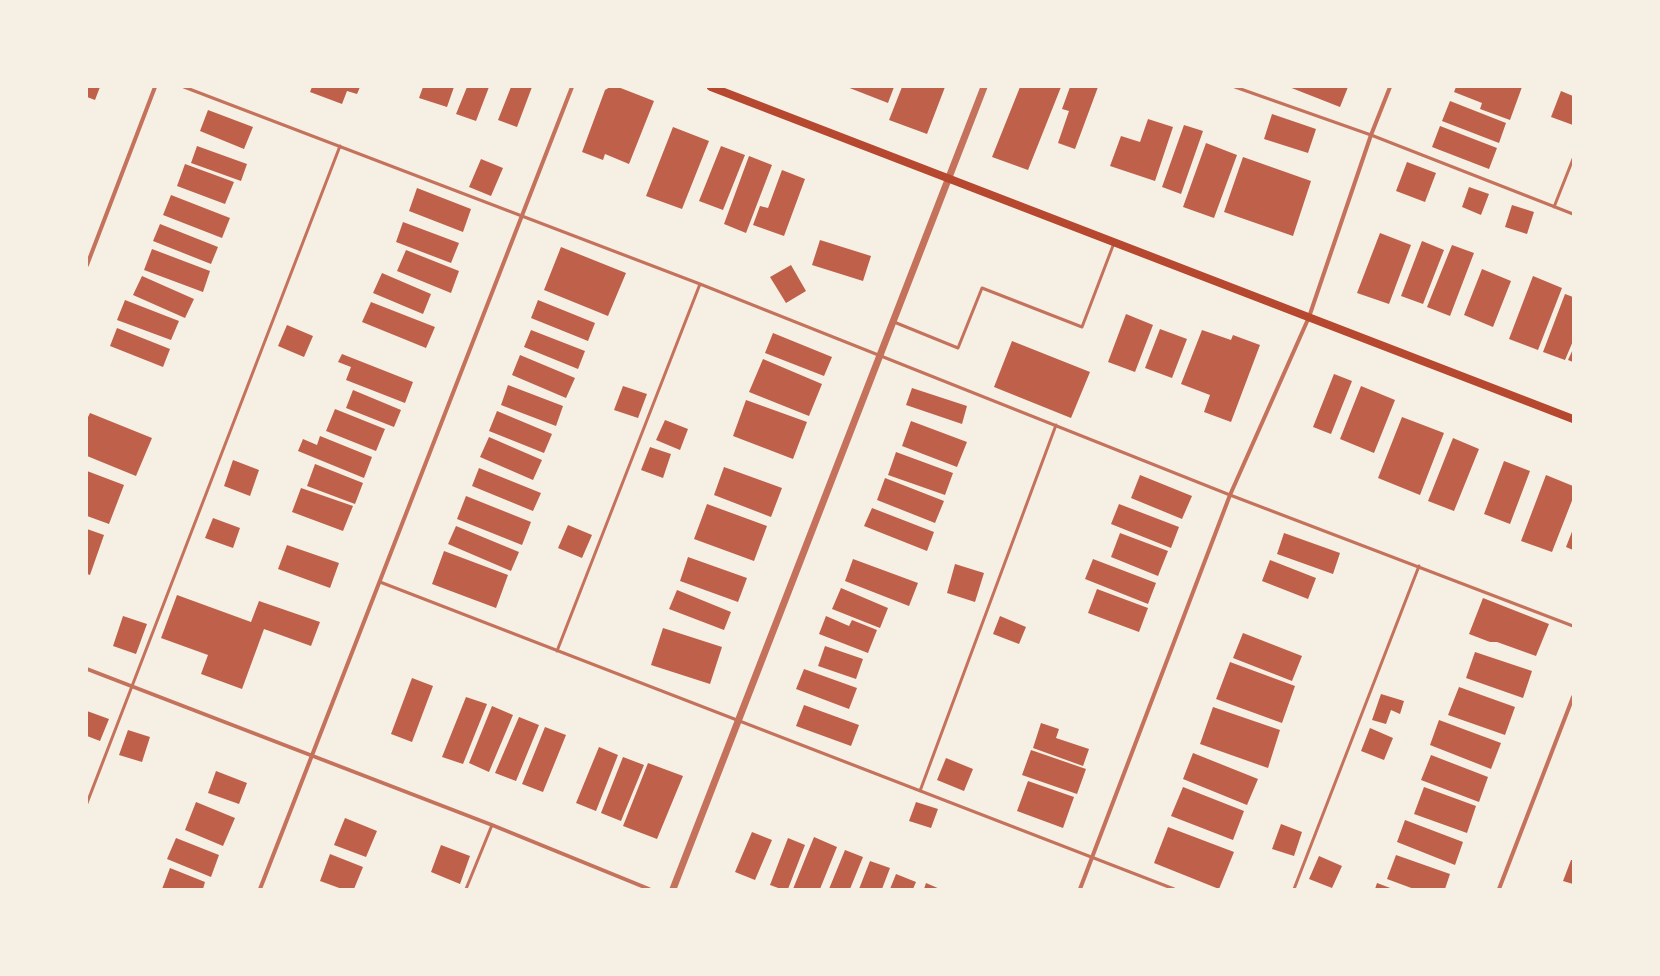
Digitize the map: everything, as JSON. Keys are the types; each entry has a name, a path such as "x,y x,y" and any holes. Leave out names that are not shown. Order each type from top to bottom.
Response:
{"main road":[{"path":"710,87 1309,316 1573,419"}],"street":[{"path":"87,265 155,87"},
{"path":"260,889 572,87"},
{"path":"673,889 984,87"},
{"path":"1080,889 1230,495 1309,316 1371,136 1390,87"},
{"path":"87,669 492,825 649,889"},
{"path":"1499,889 1573,697"}],"lane":[{"path":"184,87 700,284 1230,495 1573,626"},
{"path":"1235,87 1371,136 1573,214"},
{"path":"87,803 133,687 340,146"},
{"path":"1554,207 1573,159"},
{"path":"894,322 958,348 982,288 1082,327 1115,242"},
{"path":"557,650 700,284"},
{"path":"920,791 1056,425"},
{"path":"1294,889 1419,566"},
{"path":"380,582 1174,889"},
{"path":"466,889 492,825"}],"building":[{"path":"87,87 100,87 95,100 87,97"},
{"path":"312,87 360,87 357,94 347,91 342,104 310,92"},
{"path":"423,87 454,87 447,107 419,98"},
{"path":"467,87 489,87 476,121 456,114"},
{"path":"511,87 532,87 517,127 498,120"},
{"path":"610,87 618,87 654,101 629,164 605,154 603,160 582,152 605,90"},
{"path":"847,87 894,87 888,103"},
{"path":"902,87 945,87 927,134 889,120"},
{"path":"1020,87 1061,87 1028,170 992,157"},
{"path":"1070,87 1098,87 1075,149 1058,143 1069,111 1062,109"},
{"path":"1289,87 1348,87 1340,107"},
{"path":"1456,87 1522,87 1510,120 1480,109 1482,103 1454,92"},
{"path":"1561,91 1573,96 1573,125 1551,117"},
{"path":"1450,101 1506,123 1499,143 1442,121"},
{"path":"208,110 253,127 244,149 200,131"},
{"path":"1272,114 1316,129 1308,153 1264,139"},
{"path":"1148,119 1173,127 1155,181 1110,166 1121,136 1140,142"},
{"path":"1184,125 1203,131 1181,194 1162,187"},
{"path":"1440,126 1497,148 1489,169 1432,147"},
{"path":"673,127 709,141 682,209 646,196"},
{"path":"1206,143 1237,155 1214,218 1183,207"},
{"path":"197,146 247,164 241,181 191,163"},
{"path":"721,146 745,155 723,210 699,201"},
{"path":"749,156 772,165 746,233 724,224"},
{"path":"1243,157 1311,181 1293,236 1224,212"},
{"path":"481,159 503,168 491,196 469,187"},
{"path":"1407,162 1436,173 1425,202 1396,191"},
{"path":"185,164 234,182 225,204 177,186"},
{"path":"782,170 805,179 784,236 753,225 760,206 768,208"},
{"path":"1469,187 1489,194 1481,215 1462,207"},
{"path":"417,188 471,209 463,232 409,211"},
{"path":"171,195 230,218 222,238 163,215"},
{"path":"1512,205 1534,212 1527,234 1505,227"},
{"path":"403,222 459,243 451,263 396,242"},
{"path":"160,224 218,247 211,264 153,241"},
{"path":"1380,233 1411,245 1389,304 1357,293"},
{"path":"820,240 871,256 863,281 812,265"},
{"path":"1422,241 1444,250 1423,304 1401,296"},
{"path":"1452,245 1474,253 1450,316 1427,307"},
{"path":"561,247 626,273 608,316 544,290"},
{"path":"152,249 210,271 203,292 144,270"},
{"path":"406,250 459,271 451,293 397,271"},
{"path":"791,265 806,291 786,303 770,277"},
{"path":"1482,269 1511,281 1493,327 1464,315"},
{"path":"382,273 431,294 423,314 373,293"},
{"path":"142,276 194,299 185,318 133,295"},
{"path":"1533,276 1562,288 1538,350 1509,339"},
{"path":"1565,294 1573,297 1573,341 1565,360 1543,352"},
{"path":"125,300 179,321 171,340 117,320"},
{"path":"538,300 595,323 588,341 531,318"},
{"path":"371,302 435,327 426,348 362,322"},
{"path":"1126,314 1153,325 1135,372 1108,362"},
{"path":"287,325 313,336 304,357 278,346"},
{"path":"117,328 170,349 163,367 110,346"},
{"path":"1160,329 1187,339 1172,378 1145,368"},
{"path":"531,330 585,351 578,369 524,347"},
{"path":"1202,330 1231,340 1233,335 1260,345 1231,422 1204,412 1210,395 1181,384"},
{"path":"773,333 832,357 824,376 765,353"},
{"path":"1012,341 1090,372 1071,418 994,387"},
{"path":"1573,349 1573,362 1568,360"},
{"path":"342,354 413,382 405,403 346,380 351,367 338,362"},
{"path":"520,355 575,378 566,398 512,375"},
{"path":"763,359 822,384 809,416 749,392"},
{"path":"1334,374 1352,381 1331,434 1313,427"},
{"path":"508,385 563,406 556,426 501,405"},
{"path":"623,386 647,394 638,418 614,410"},
{"path":"1361,386 1395,400 1374,453 1340,439"},
{"path":"912,388 967,406 962,424 906,405"},
{"path":"353,390 401,410 394,427 346,408"},
{"path":"746,400 807,422 793,459 733,436"},
{"path":"335,409 385,429 376,451 326,431"},
{"path":"497,411 552,434 544,453 489,431"},
{"path":"90,413 152,438 136,476 87,456 87,419"},
{"path":"1402,417 1444,433 1420,495 1378,478"},
{"path":"665,420 688,429 680,450 656,440"},
{"path":"911,421 967,442 957,467 902,446"},
{"path":"320,436 372,457 364,478 298,451 303,439 317,445"},
{"path":"489,437 542,460 533,480 480,457"},
{"path":"1453,438 1479,449 1454,511 1428,501"},
{"path":"650,447 671,454 663,478 641,470"},
{"path":"896,452 953,473 945,495 888,475"},
{"path":"233,460 259,470 250,496 224,486"},
{"path":"1504,461 1530,471 1510,524 1484,514"},
{"path":"315,464 363,483 355,504 307,486"},
{"path":"724,467 782,488 771,517 714,495"},
{"path":"479,468 541,493 533,511 472,486"},
{"path":"87,471 124,485 109,524 87,516"},
{"path":"1140,475 1192,496 1182,519 1131,498"},
{"path":"1546,475 1573,486 1573,498 1552,552 1521,541"},
{"path":"885,478 944,501 935,523 877,500"},
{"path":"301,488 353,506 343,531 292,512"},
{"path":"466,496 531,522 522,545 457,519"},
{"path":"707,504 767,526 754,561 694,539"},
{"path":"1119,504 1179,527 1171,548 1111,524"},
{"path":"872,508 934,532 927,551 864,526"},
{"path":"213,518 240,528 233,548 205,538"},
{"path":"568,525 592,535 582,558 558,548"},
{"path":"456,526 519,552 511,571 448,544"},
{"path":"87,529 104,535 90,575 87,574"},
{"path":"1573,529 1573,550 1566,547"},
{"path":"1120,533 1168,551 1158,576 1111,557"},
{"path":"1284,533 1340,553 1333,574 1277,554"},
{"path":"287,545 339,563 330,588 278,569"},
{"path":"444,551 508,575 496,608 432,584"},
{"path":"688,557 747,578 738,602 680,581"},
{"path":"853,559 918,583 909,606 845,581"},
{"path":"1093,559 1156,583 1148,604 1085,579"},
{"path":"1270,560 1316,578 1308,599 1262,581"},
{"path":"955,564 984,573 975,602 947,593"},
{"path":"841,588 888,608 880,628 832,609"},
{"path":"1097,589 1148,608 1139,632 1088,613"},
{"path":"677,590 731,612 724,630 669,609"},
{"path":"177,595 251,622 259,601 320,622 311,646 264,629 242,689 201,674 208,655 161,638"},
{"path":"1483,598 1549,624 1536,656 1469,634"},
{"path":"123,616 147,624 136,654 113,646"},
{"path":"826,616 849,626 852,620 877,630 868,653 819,634"},
{"path":"1000,616 1026,627 1019,644 993,634"},
{"path":"663,628 722,647 710,684 651,665"},
{"path":"1243,633 1302,656 1292,681 1233,658"},
{"path":"825,646 863,659 856,679 818,666"},
{"path":"1475,652 1532,671 1523,698 1466,678"},
{"path":"1230,662 1295,686 1282,723 1216,699"},
{"path":"804,669 857,688 849,709 796,689"},
{"path":"412,678 433,686 412,742 391,734"},
{"path":"1459,687 1515,707 1505,735 1448,715"},
{"path":"1381,694 1404,701 1400,714 1391,710 1386,724 1372,720"},
{"path":"466,697 487,704 463,764 442,757"},
{"path":"804,705 859,725 851,746 796,726"},
{"path":"492,706 513,715 489,772 469,763"},
{"path":"1213,707 1280,730 1268,768 1200,744"},
{"path":"87,711 109,719 100,741 87,736"},
{"path":"519,717 539,725 516,781 495,773"},
{"path":"1439,720 1501,743 1491,769 1430,745"},
{"path":"1041,723 1059,729 1056,738 1089,749 1083,766 1033,748"},
{"path":"545,727 566,735 543,792 522,784"},
{"path":"1370,728 1393,738 1384,760 1361,751"},
{"path":"128,730 150,737 142,762 119,755"},
{"path":"599,747 618,755 596,811 576,803"},
{"path":"1031,750 1086,769 1077,794 1022,775"},
{"path":"1193,753 1258,779 1247,805 1183,779"},
{"path":"1431,755 1488,777 1479,802 1421,780"},
{"path":"623,757 644,765 621,821 601,813"},
{"path":"946,758 973,769 964,791 937,780"},
{"path":"648,763 683,776 657,839 623,826"},
{"path":"216,771 247,783 239,804 208,793"},
{"path":"1028,781 1074,797 1063,828 1017,811"},
{"path":"1183,787 1244,811 1233,840 1171,816"},
{"path":"1424,787 1476,806 1467,833 1414,814"},
{"path":"196,802 235,818 223,846 185,830"},
{"path":"916,802 938,809 931,828 909,821"},
{"path":"345,818 377,831 366,857 334,845"},
{"path":"1405,820 1463,842 1455,865 1397,842"},
{"path":"1281,824 1302,832 1294,856 1272,849"},
{"path":"1168,827 1234,852 1219,889 1154,863"},
{"path":"752,832 772,840 755,880 735,872"},
{"path":"814,837 837,847 820,889 793,889"},
{"path":"176,838 219,855 211,877 167,859"},
{"path":"788,838 805,845 788,889 781,889 770,885"},
{"path":"441,845 470,856 460,884 431,872"},
{"path":"845,850 863,857 850,889 829,889"},
{"path":"330,854 363,867 354,889 342,889 320,881"},
{"path":"1396,855 1450,874 1445,889 1414,889 1387,879"},
{"path":"1319,856 1342,866 1332,888 1309,879"},
{"path":"1571,860 1573,860 1573,884 1563,881"},
{"path":"870,861 890,868 882,889 859,889"},
{"path":"170,868 205,882 203,889 162,889"},
{"path":"896,874 916,882 913,889 890,889"},
{"path":"926,883 940,889 924,889"},
{"path":"1377,883 1393,889 1375,889"}]}
